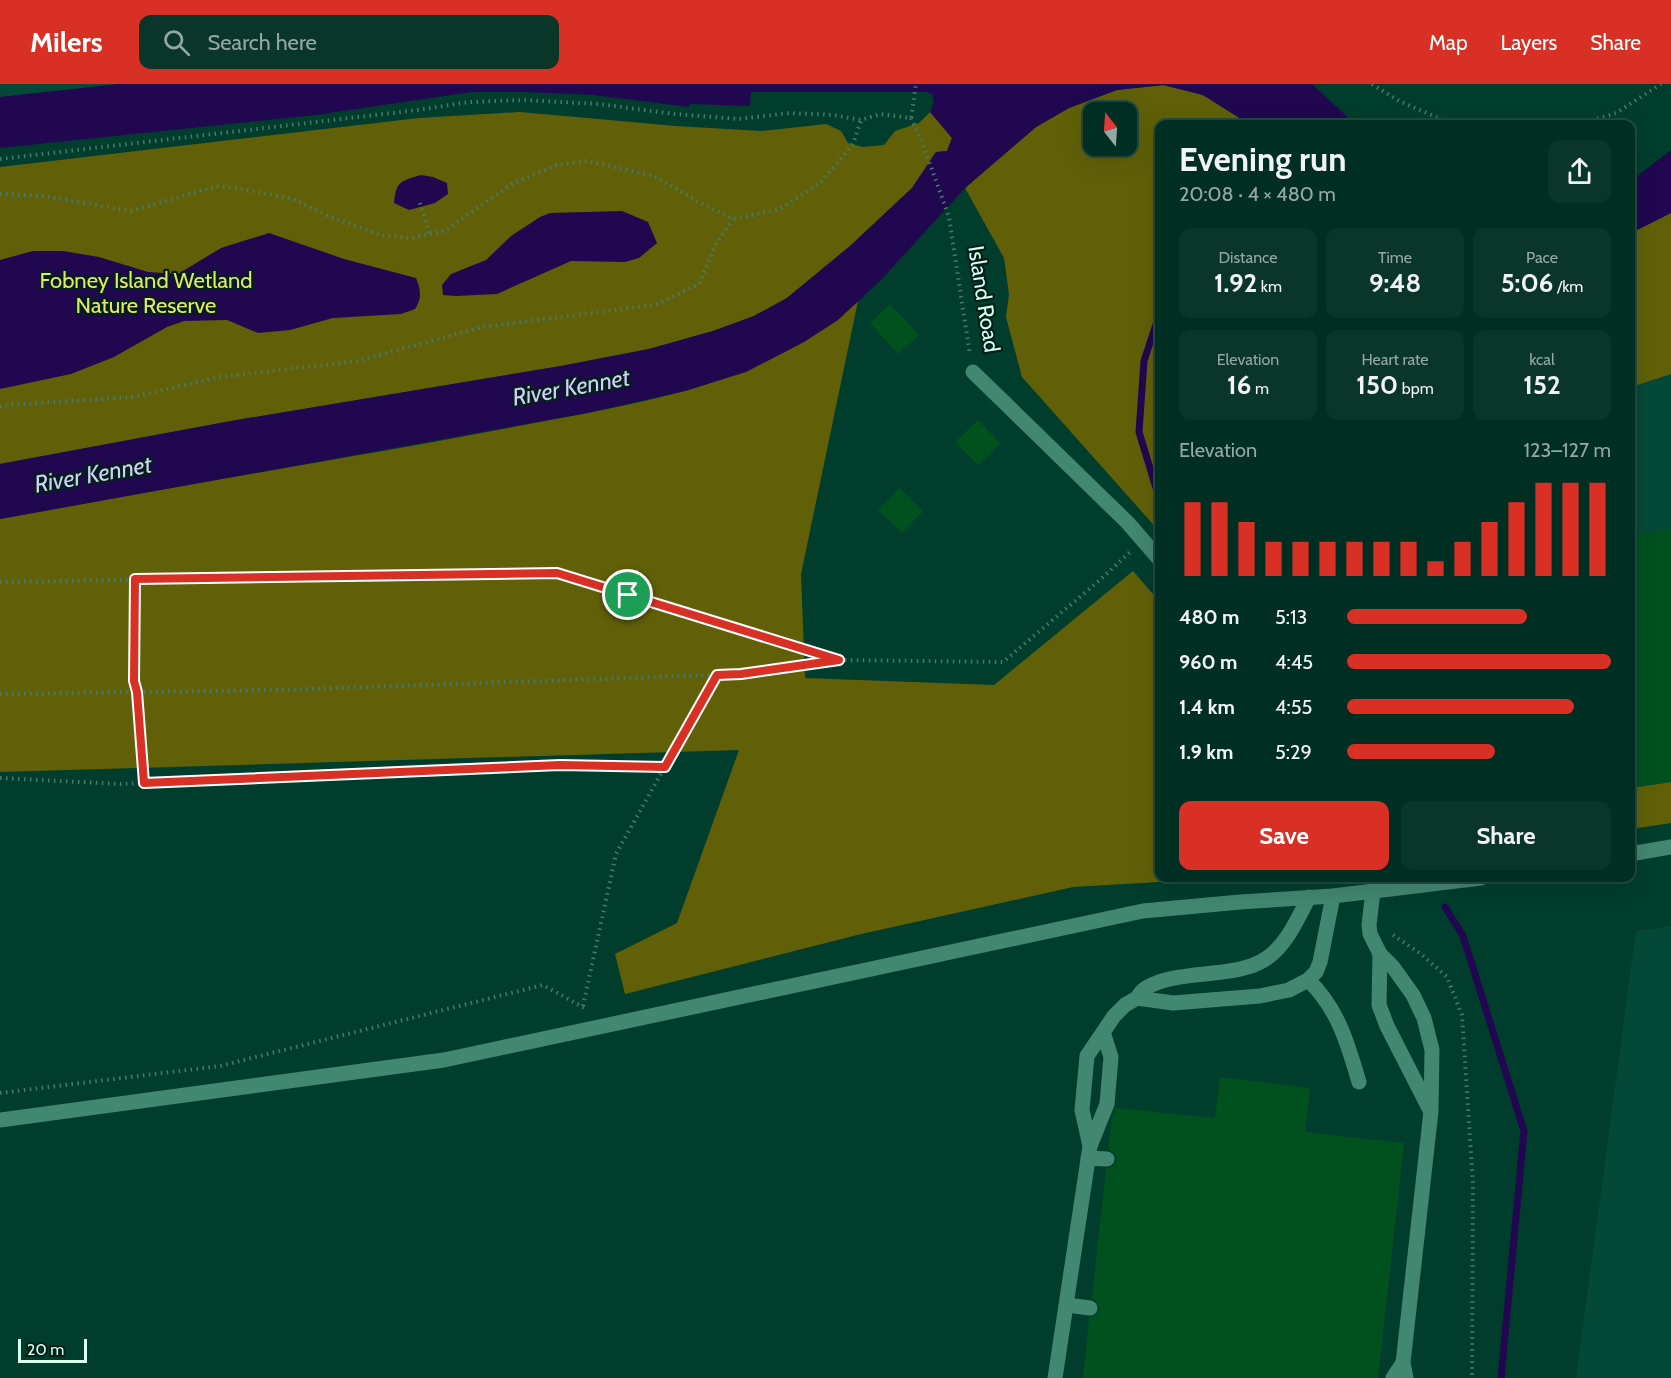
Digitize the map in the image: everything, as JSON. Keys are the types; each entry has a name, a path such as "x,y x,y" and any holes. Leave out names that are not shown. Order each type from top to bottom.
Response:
{"street":[{"name":"Island Road","path":"973,372 1128,523 1155,554"},
{"path":"1635,853 1671,847"},
{"path":"0,1120 444,1060 1143,911 1333,896 1376,886 1428,882"},
{"path":"1376,886 1369,925 1370,934 1380,954 1413,995 1424,1018 1432,1050 1431,1111 1405,1370 1393,1378"},
{"path":"1137,998 1173,1003 1260,996 1289,990 1308,980 1316,972 1333,896"},
{"path":"1089,1152 1082,1110 1087,1056 1114,1016 1125,1005 1137,998 1145,988 1169,981 1245,967 1267,959 1279,948 1292,930 1309,897"},
{"path":"1380,954 1379,1005 1387,1026 1431,1111"},
{"path":"1308,980 1317,989 1338,1021 1359,1083"},
{"path":"1055,1378 1089,1152 1107,1104 1111,1057 1103,1032"},
{"path":"1089,1152 1107,1159"},
{"path":"1066,1305 1090,1308"}],"path":[{"path":"0,159 469,102 524,100 598,104 675,114 740,119 790,113 833,115 861,120 880,114 911,118 916,84"},
{"path":"1372,84 1399,101 1443,120"},
{"path":"1593,120 1616,113 1661,84"},
{"name":"Island Road","path":"911,118 949,217 973,372"},
{"path":"0,194 44,196 131,211 217,186 293,199 333,218 385,236 411,238 445,231 513,183 557,165 587,162 654,176 733,219 780,209 821,182 853,144 861,120"},
{"path":"420,203 430,235"},
{"path":"0,407 132,398 220,376 358,361 482,327 655,305 699,284 716,244 733,219"},
{"path":"0,694 280,690 717,675 741,674 839,660 1003,662 1101,579 1142,540"},
{"path":"0,582 557,573 839,660"},
{"path":"135,579 134,681 137,692 144,783"},
{"path":"0,1093 220,1066 543,985 583,1006 616,854 717,675"},
{"path":"0,778 144,783 560,765 665,767"},
{"path":"1390,933 1421,954 1447,977 1462,1015 1473,1185 1472,1378"}],"shaded area":[{"path":"0,84 119,84 0,97"},
{"path":"1671,372 1671,809 1635,814 1635,386"},
{"path":"1671,926 1671,1378 1576,1378 1636,931"}],"green space":[{"path":"1164,85 1203,95 1243,120 1155,120 1155,527 1022,377 1006,317 1009,294 1004,258 965,188 1036,127 1083,103 1083,156 1137,156 1137,102 1085,102 1117,90"},
{"name":"Fobney Island Wetland Nature Reserve","path":"520,112 761,131 826,124 841,131 848,143 863,147 884,145 895,131 919,123 930,112 952,138 947,151 936,152 912,188 850,246 787,298 754,316 713,331 649,349 561,366 231,421 0,464 0,167 419,118"},
{"path":"1671,213 1671,374 1635,386 1635,231"},
{"path":"858,301 801,574 805,678 994,685 1133,571 1155,596 1155,882 1159,882 1073,887 857,935 625,994 615,954 677,923 739,750 0,772 0,519 444,440 667,396 749,369 787,351 824,328"},
{"path":"1671,782 1671,823 1635,828 1635,787"}],"water":[{"name":"River Kennet","path":"119,84 1312,84 1351,120 1243,120 1203,95 1163,85 1117,90 1069,108 1036,127 965,188 881,280 838,320 804,342 746,372 685,391 587,413 0,519 0,464 231,421 561,366 649,349 713,331 754,316 787,298 850,246 912,188 936,152 947,151 952,138 930,112 934,102 932,94 927,92 751,92 750,106 690,104 689,107 593,95 471,92 316,115 0,148 0,97"},
{"path":"1671,150 1671,213 1635,231 1635,178"},
{"path":"421,175 447,183 448,194 435,203 409,210 394,203 398,186"},
{"path":"622,211 648,222 657,243 639,258 625,262 571,261 497,294 443,295 442,285 451,274 486,260 511,236 540,217 550,213"},
{"path":"269,233 344,259 416,278 419,286 419,301 415,309 401,314 333,318 290,330 258,333 227,320 184,321 167,327 114,357 71,374 0,389 0,260 33,251 63,251 99,257 148,272 178,274 221,248"}],"building":[{"path":"890,304 919,335 898,354 870,323"},
{"path":"978,420 1000,443 978,465 955,442"},
{"path":"899,488 923,511 902,533 878,510"},
{"path":"1671,529 1671,782 1635,787 1635,534"},
{"path":"1220,1077 1310,1088 1305,1132 1404,1143 1378,1378 1083,1378 1089,1318 1097,1314 1100,1309 1092,1298 1106,1169 1112,1167 1117,1160 1115,1154 1108,1149 1112,1118 1116,1108 1215,1118"}],"waterway":[{"path":"1155,327 1144,361 1139,432 1155,485"},
{"path":"1445,907 1463,936 1524,1131 1501,1378"}],"route":[{"path":"557,573 628,595 839,660 741,674 717,675 665,767 560,765 144,783 137,692 134,681 135,579 557,573"}]}
